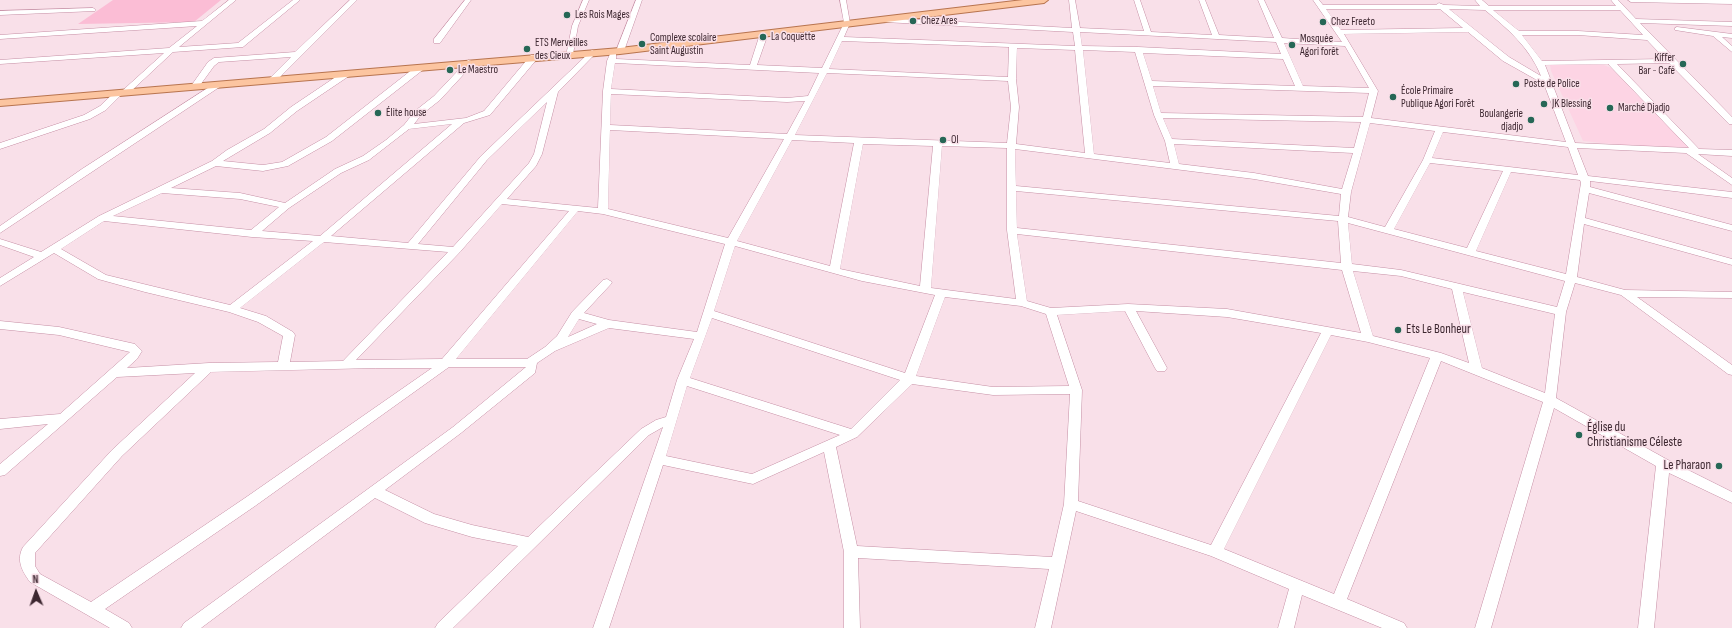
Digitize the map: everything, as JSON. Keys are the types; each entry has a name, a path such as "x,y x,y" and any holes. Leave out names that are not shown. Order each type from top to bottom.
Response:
{"main road":[{"path":"0,103 618,50 1044,0"}],"street":[{"path":"0,146 86,117 103,108 203,23 233,0"},
{"path":"0,62 240,45 297,0"},
{"path":"272,80 296,54 354,0"},
{"path":"436,41 468,0"},
{"path":"569,54 575,26 586,0"},
{"path":"603,211 607,91 611,61 618,50 639,0"},
{"path":"601,628 671,421 683,380 701,336 731,242 811,98 840,39 847,23 843,0"},
{"path":"1072,0 1075,30 1079,49 1090,157"},
{"path":"1137,0 1148,33"},
{"path":"1202,0 1216,36"},
{"path":"1261,0 1300,88"},
{"path":"1316,0 1347,44 1374,91 1346,192 1343,219 1347,268 1368,338"},
{"path":"1373,0 1379,6"},
{"path":"1432,0 1506,59 1548,83"},
{"path":"1478,0 1517,33 1540,63 1584,178 1586,189 1571,279 1561,312 1550,400 1483,628"},
{"path":"1614,0 1732,122"},
{"path":"1631,0 1732,2"},
{"path":"1321,7 1440,6 1486,8 1623,8"},
{"path":"0,13 93,10"},
{"path":"877,19 1279,39 1347,44"},
{"path":"0,37 203,23"},
{"path":"1636,23 1732,24"},
{"path":"1636,23 1732,36"},
{"path":"1338,32 1469,30"},
{"path":"1517,33 1578,33 1650,38"},
{"path":"753,67 764,34"},
{"path":"1715,34 1732,50"},
{"path":"840,39 1079,49 1138,49 1287,57"},
{"path":"1013,46 1012,79 1015,107 1011,146 1012,230 1022,303"},
{"path":"1138,49 1158,116 1169,140 1175,167"},
{"path":"411,246 450,196 484,158 554,91 592,52"},
{"path":"195,86 211,64 217,60 296,54"},
{"path":"407,127 479,117 487,112 534,57"},
{"path":"1540,63 1612,63 1671,60"},
{"path":"611,61 1012,79"},
{"path":"252,234 286,206 338,171 366,158 389,142 407,127 418,114 438,98 472,62"},
{"path":"1612,63 1692,151 1732,182"},
{"path":"215,163 263,168 285,164 329,139 421,67"},
{"path":"1,282 102,218 215,163 230,152 268,131 294,109 346,74"},
{"path":"1148,83 1374,91"},
{"path":"0,230 85,171 220,84"},
{"path":"346,364 456,250 535,159 554,91"},
{"path":"607,91 787,100 811,98"},
{"path":"1158,116 1367,120 1571,145 1732,153"},
{"path":"232,309 322,239 406,170 462,120"},
{"path":"606,127 859,141 1011,146 1090,157 1254,176 1346,192"},
{"path":"1388,231 1427,160 1440,128"},
{"path":"1169,140 1358,152"},
{"path":"834,271 859,141"},
{"path":"925,290 938,143"},
{"path":"1427,160 1732,196"},
{"path":"1470,252 1508,170"},
{"path":"1011,188 1343,219 1625,293 1732,295"},
{"path":"1586,189 1732,228"},
{"path":"161,190 246,196 267,199 286,206"},
{"path":"499,202 603,211 731,242 862,278 941,293 1022,303 1051,312 1128,307 1227,313 1327,332 1368,338 1437,356 1477,370 1550,400 1663,464 1732,498"},
{"path":"92,610 250,502 445,364 576,208"},
{"path":"102,218 252,234 456,250"},
{"path":"1580,220 1732,262"},
{"path":"1012,230 1401,273 1561,312"},
{"path":"0,242 42,256"},
{"path":"54,249 102,276 145,289 232,309 262,319 288,335 283,365"},
{"path":"114,373 209,367 283,365 529,363 561,339 576,314 607,282"},
{"path":"1457,287 1477,370"},
{"path":"658,459 753,479 853,434 909,379 941,293"},
{"path":"1625,293 1732,371"},
{"path":"1128,307 1161,368"},
{"path":"1043,628 1072,504 1076,390 1051,312"},
{"path":"708,313 909,379 993,391 1076,390"},
{"path":"576,314 608,324 701,336"},
{"path":"0,324 59,331 131,347 136,351 133,356 114,373 0,471"},
{"path":"548,350 608,324"},
{"path":"1215,552 1327,332"},
{"path":"1338,602 1437,356"},
{"path":"188,628 457,430 531,370 532,364 529,363"},
{"path":"124,628 35,578 27,568 26,559 28,551 117,453 209,367"},
{"path":"683,380 853,434"},
{"path":"0,424 63,418"},
{"path":"448,627 530,543 645,432 660,423 671,421"},
{"path":"829,445 851,552 852,628"},
{"path":"1646,628 1663,464"},
{"path":"374,491 430,519 472,531 530,543"},
{"path":"1072,504 1215,552 1399,628"},
{"path":"851,552 1057,563"},
{"path":"1286,628 1297,586"}],"shaded area":[{"path":"113,0 221,0 194,22 78,24"},
{"name":"Marché Djadjo","path":"1550,65 1604,65 1611,68 1689,148 1622,145 1583,141 1551,71"}],"place":[{"name":"Les Rois Mages","path":"567,15"},
{"name":"Chez Ares","path":"913,21"},
{"name":"Chez Freeto","path":"1323,22"},
{"name":"La Coquette","path":"763,37"},
{"name":"Complexe scolaire Saint Augustin","path":"642,44"},
{"name":"Mosquée Agori forêt","path":"1292,45"},
{"name":"ETS Merveilles des Cieux","path":"527,49"},
{"name":"Kiffer Bar - Café","path":"1683,64"},
{"name":"Le Maestro","path":"450,70"},
{"name":"Poste de Police","path":"1516,84"},
{"name":"École Primaire Publique Agori Forêt","path":"1393,97"},
{"name":"JK Blessing","path":"1544,104"},
{"name":"Marché Djadjo","path":"1610,108"},
{"name":"Élite house","path":"378,113"},
{"name":"Boulangerie djadjo","path":"1531,120"},
{"name":"Ol","path":"943,140"},
{"name":"Ets Le Bonheur","path":"1398,330"},
{"name":"Église du Christianisme Céleste","path":"1579,435"},
{"name":"Le Pharaon","path":"1719,466"}]}
